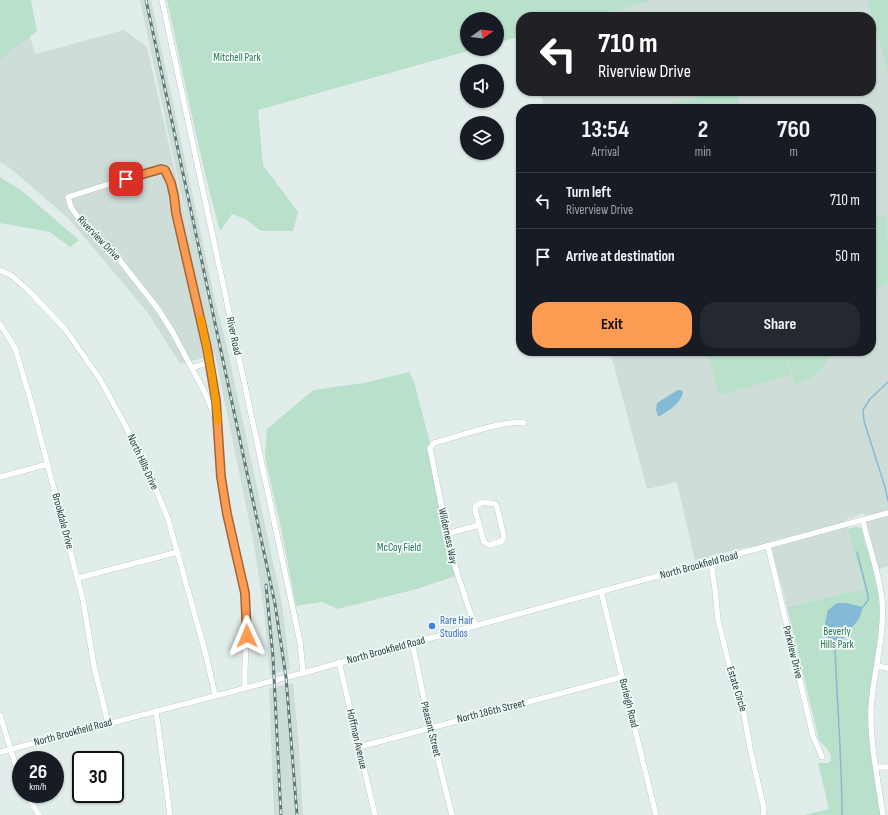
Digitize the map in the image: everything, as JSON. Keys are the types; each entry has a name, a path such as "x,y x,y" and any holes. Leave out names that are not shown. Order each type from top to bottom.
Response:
{"street":[{"name":"River Road","path":"162,0 293,607 300,642 303,672"},
{"name":"Riverview Drive","path":"218,428 211,405 192,368 158,309 111,249 77,216 71,207 68,196 153,170 165,170 171,183 216,401 224,500 246,601 247,636 245,687"},
{"name":"North Hills Drive","path":"0,270 18,280 44,306 76,343 100,379 124,423 151,477 164,510 178,552 215,695"},
{"name":"Brookdale Drive","path":"0,324 12,340 19,357 48,464 88,620 94,666 108,723"},
{"path":"192,368 209,362"},
{"name":"Wilderness Way","path":"476,624 463,594 446,534 430,452 431,445 502,424 515,422 524,423"},
{"path":"0,477 48,464"},
{"path":"483,502 495,504 503,531 504,537 502,541 488,546 484,542 479,525 475,510 476,506 483,502"},
{"name":"North Brookfield Road","path":"0,752 303,672 888,513"},
{"path":"863,520 882,600 882,624 872,693 871,714 883,815"},
{"path":"446,534 479,525"},
{"name":"Parkview Drive","path":"768,546 813,736 822,757"},
{"path":"78,578 178,552"},
{"name":"Estate Circle","path":"711,562 715,584 718,620 733,680 743,708 750,748 764,809 763,815"},
{"name":"Burleigh Road","path":"601,591 656,815"},
{"name":"Pleasant Street","path":"412,642 430,727 452,815"},
{"name":"Hoffman Avenue","path":"340,662 375,815"},
{"path":"877,666 888,668"},
{"name":"North 186th Street","path":"359,746 622,677"},
{"path":"156,710 170,815"},
{"path":"0,715 12,755"},
{"path":"877,767 888,767"},
{"path":"33,803 39,815"}],"shaded area":[{"path":"140,0 151,0 282,604 290,669 270,675 264,611 254,545 215,355 180,364 148,313 69,219 11,169 0,162 0,60 30,36 35,54 124,30 147,47 197,269"},
{"path":"656,0 867,0 870,12 611,12"},
{"path":"876,31 888,73 888,566 879,569 864,513 846,520 864,588 787,607 770,543 734,550 695,561 677,482 647,489 611,356 876,356 876,104 544,104 541,96 876,96"},
{"path":"293,683 299,745 303,815 274,815 269,688"}],"green space":[{"path":"0,0 31,0 37,31 0,60"},
{"name":"Mitchell Park","path":"167,0 656,0 611,12 516,12 516,37 504,41 504,12 460,12 460,53 258,110 263,165 298,212 293,231 261,231 245,219 232,214 220,231 198,145"},
{"path":"867,0 888,0 888,73 876,31 876,12 870,12"},
{"path":"700,96 738,96 740,104 670,104"},
{"path":"0,177 22,191 79,240 70,247 50,232 0,223"},
{"path":"887,216 888,283 876,290 876,217"},
{"path":"708,356 785,356 791,375 719,395"},
{"path":"787,356 830,356 826,363 818,372 808,379 795,384"},
{"name":"McCoy Field","path":"409,372 414,382 430,443 429,453 456,574 453,577 413,590 338,609 322,602 296,606 281,528 265,457 267,429 313,390 364,383"},
{"name":"Beverly Hills Park","path":"855,527 861,528 866,547 869,548 879,591 881,620 870,692 881,815 804,815 829,809 818,763 828,763 831,760 831,757 827,749 819,740 787,607 864,588 848,529"}],"water":[{"path":"678,390 683,392 680,400 671,409 658,416 656,410 657,403"},
{"path":"837,603 846,603 863,607 859,619 835,648 830,649 825,623 828,610"}],"waterway":[{"path":"888,382 870,399 863,410 864,421 888,501"},
{"path":"857,552 868,595 868,600 863,607"},
{"path":"835,648 842,815"}],"railway":[{"path":"146,0 275,604 286,677 297,815"},
{"path":"266,585 273,657 281,815"}],"slow traffic":[{"path":"201,319 212,375 218,421"}],"place":[{"name":"Rare Hair Studios","path":"432,626"}],"route":[{"path":"126,179 153,170 161,169 165,170 171,183 176,213 207,348 216,401 224,500 245,593 247,636"}]}
